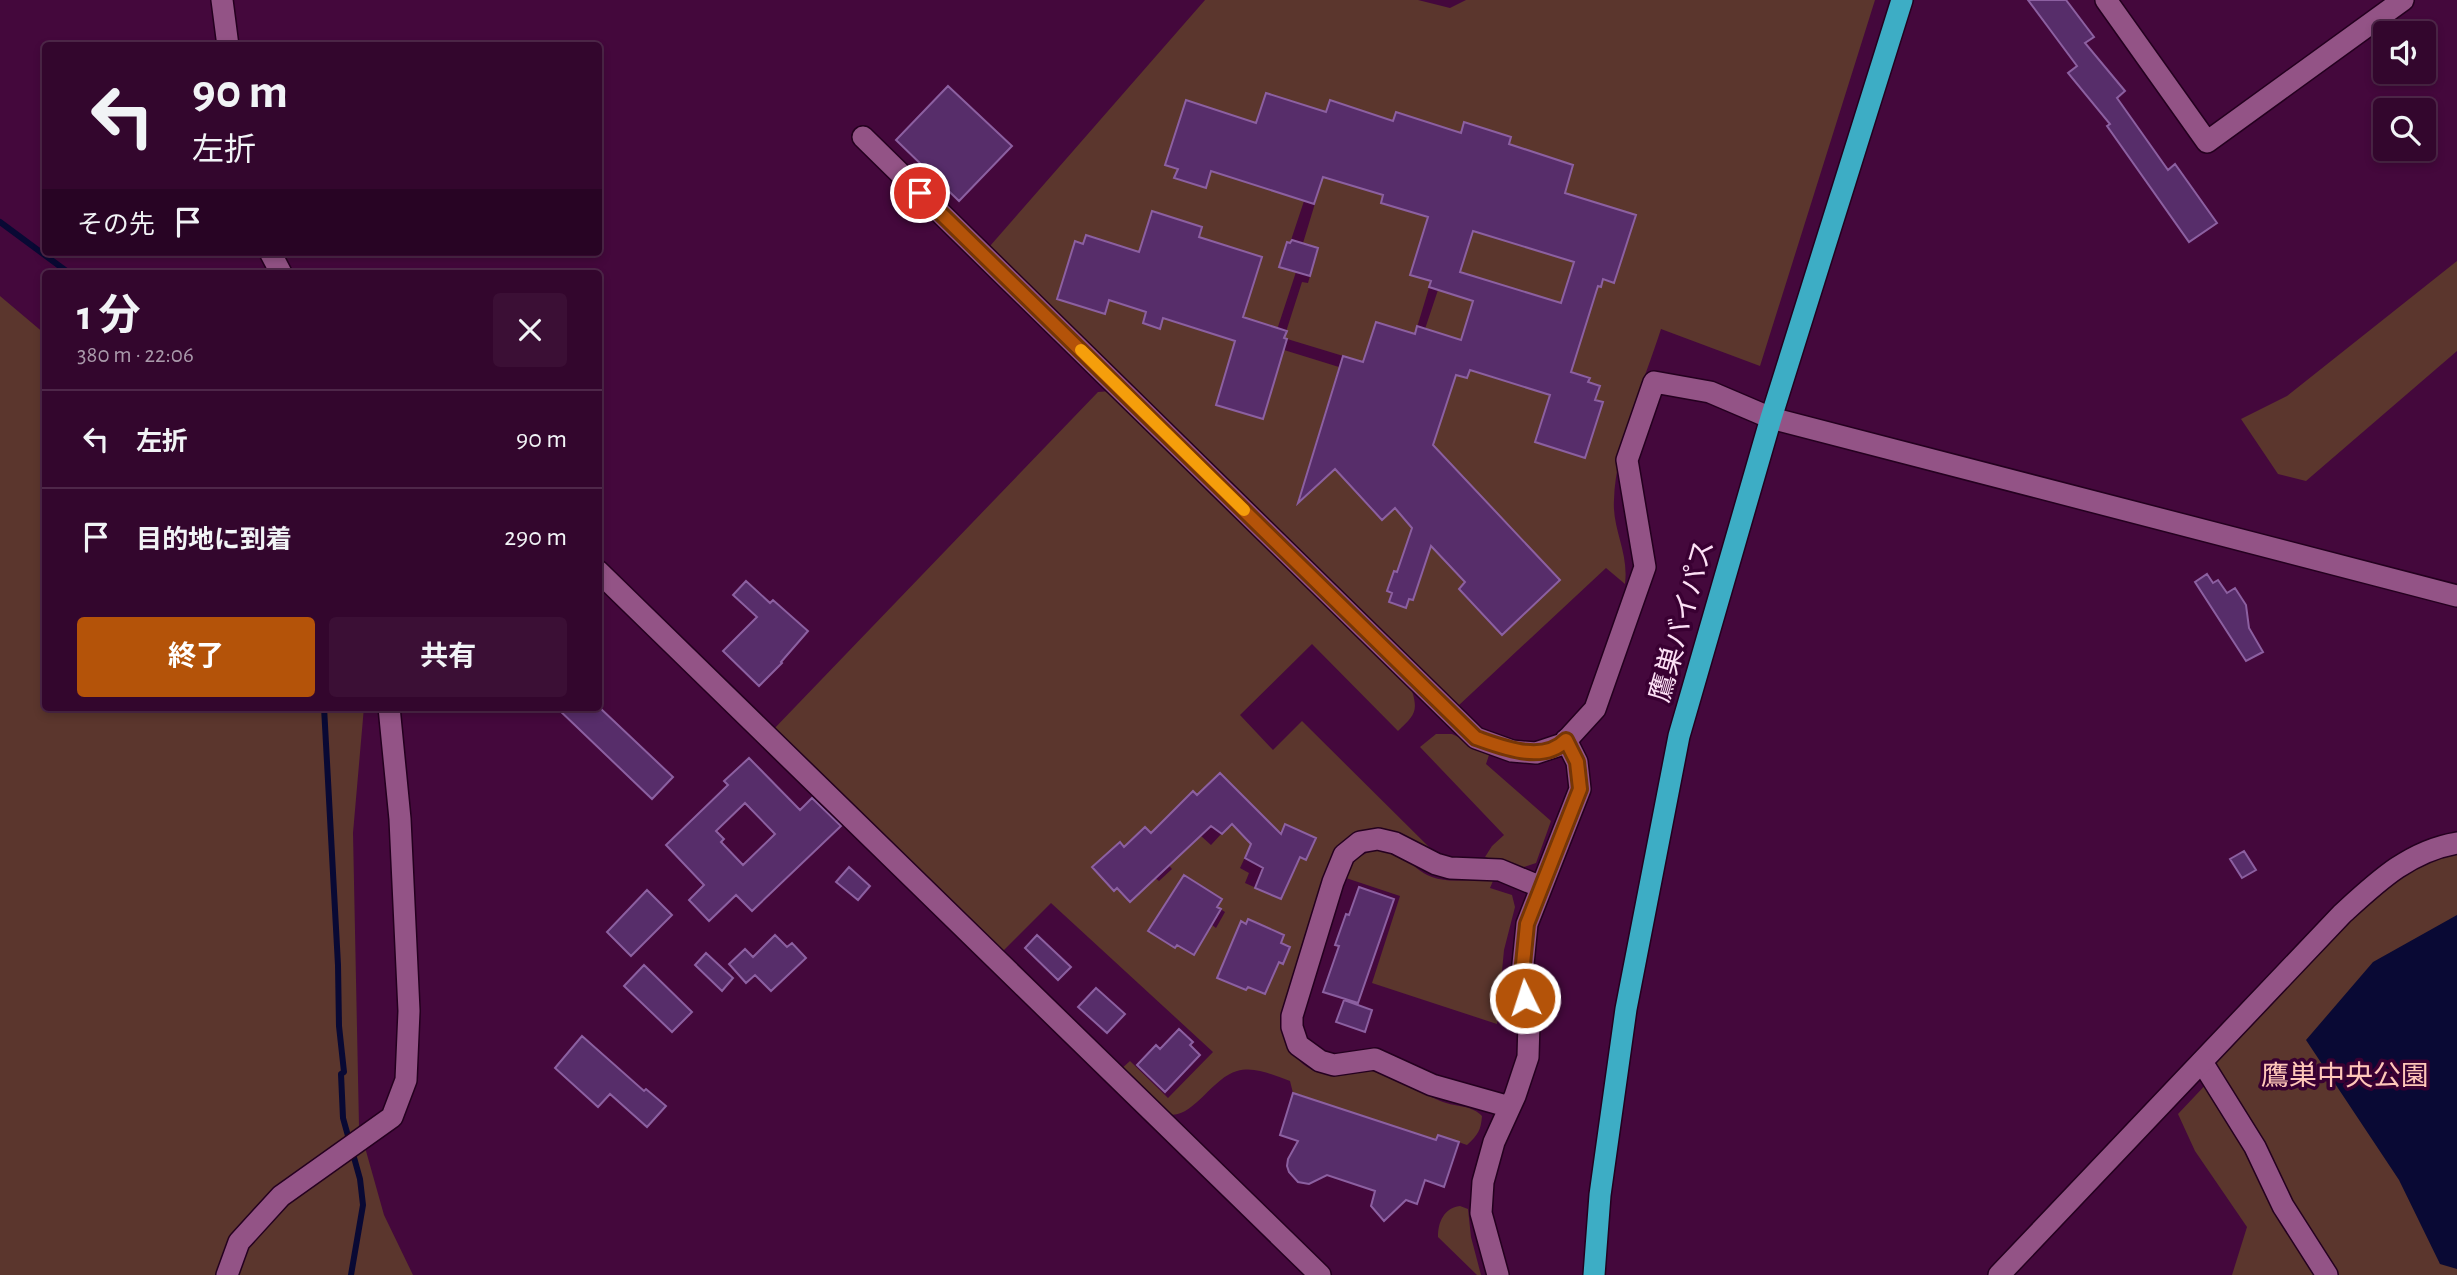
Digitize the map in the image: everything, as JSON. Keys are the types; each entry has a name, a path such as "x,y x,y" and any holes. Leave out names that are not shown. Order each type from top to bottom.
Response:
{"highway":[{"name":"鷹巣バイパス","path":"1594,1275 1600,1195 1626,1009 1679,736 1770,418 1902,0"}],"street":[{"path":"222,0 227,42"},
{"path":"2106,0 2207,142 2403,0"},
{"path":"863,137 1476,738 1512,751 1536,753 1563,744 1595,709 1645,567 1627,460 1654,382 1710,392 1770,418 2457,596"},
{"path":"602,575 1320,1275"},
{"path":"227,1275 239,1242 281,1196 392,1117 406,1080 409,1011 400,819 389,711"},
{"path":"1498,1275 1481,1213 1483,1182 1494,1142 1528,1056 1529,1022 1522,974 1527,924 1580,789 1577,762 1566,740"},
{"path":"1510,1107 1432,1085 1375,1059 1334,1065 1320,1061 1298,1045 1292,1027 1292,1016 1333,882 1344,855 1360,842 1378,839 1395,842 1436,864 1450,868 1500,870 1541,887"},
{"path":"1999,1275 2342,914 2402,863 2439,846 2457,842"},
{"path":"2202,1062 2249,1137 2284,1206 2327,1275"}],"green space":[{"path":"1205,0 1418,0 1450,8 1466,0 1875,0 1760,366 1661,329 1625,436 1616,479 1614,511 1625,561 1625,584 1606,568 1458,706 990,246","holes":["1266,93 1310,107 1309,167 1375,177 1396,112 1443,127 1428,176 1444,185 1464,123 1511,138 1496,186 1524,149 1573,165 1557,215 1635,215 1614,283 1603,279 1600,287 1569,277 1579,246 1547,254 1473,231 1453,294 1438,290 1425,329 1461,340 1480,278 1566,370 1589,377 1588,382 1600,386 1595,400 1602,402 1535,442 1555,381 1537,391 1470,370 1467,378 1456,375 1433,445 1560,580 1501,634 1459,589 1465,582 1426,541 1420,580 1413,600 1409,599 1406,608 1389,602 1394,571 1397,572 1412,528 1395,508 1382,520 1335,469 1298,501 1339,367 1284,350 1263,419 1216,405 1231,354 1240,343 1163,318 1160,328 1143,323 1146,312 1075,242 1135,264 1152,211 1202,227 1182,293 1216,242 1262,257 1243,317 1272,345 1296,272 1290,243 1304,201 1216,157 1206,188 1175,178 1178,169 1165,164 1186,100 1233,115 1222,147 1246,155"]},
{"path":"1323,177 1383,195 1381,203 1428,217 1410,275 1431,281 1415,334 1363,362 1284,338 1302,282 1308,283 1318,248 1303,243"},
{"path":"2457,261 2457,351 2306,481 2278,474 2241,419 2287,396"},
{"path":"0,296 42,331 42,711 364,711 353,833 359,1126 384,1215 413,1275 0,1275"},
{"path":"1111,391 1412,691 1415,709 1408,722 1398,731 1312,644 1240,715 1273,750 1302,721 1433,851 1406,837 1376,828 1355,835 1334,856 1319,892 1288,999 1284,1032 1289,1045 1300,1061 1313,1070 1332,1074 1380,1072 1443,1102 1478,1112 1482,1116 1481,1125 1467,1145 1438,1135 1436,1140 1293,1093 1290,1081 1250,1070 1227,1075 1183,1112 1174,1115 1165,1113 1120,1070 1130,1061 1168,1098 1213,1052 1051,903 1002,952 771,732 1098,392","holes":["1219,773 1256,810 1229,828 1225,824 1223,832 1211,845 1201,836 1190,846 1167,817 1193,791 1197,795","1286,824 1316,838 1306,860 1300,857 1281,899 1245,883 1249,873 1240,868 1255,836 1273,829 1282,832","1145,827 1171,855 1165,861 1172,869 1159,881 1155,878 1130,902 1093,867 1119,843 1124,847","1169,900 1217,907 1225,912 1216,928 1212,925 1193,955 1177,945 1175,948","1249,920 1284,935 1281,943 1290,947 1283,964 1279,962 1265,994 1248,987 1246,990 1217,978 1231,944 1237,946"]},
{"path":"1436,734 1452,734 1490,752 1486,764 1551,821 1536,863 1521,868 1485,857 1504,835 1420,747"},
{"name":"鷹巣中央公園","path":"2457,843 2457,1275 2232,1275 2247,1227 2195,1151 2178,1114 2212,1078 2202,1062 2342,914"},
{"path":"1384,849 1400,855 1432,877 1493,881 1490,888 1512,895 1515,907 1504,950 1497,1024 1372,983 1400,896 1343,877 1360,857"},
{"path":"1454,1207 1468,1209 1471,1237 1481,1275 1477,1275 1438,1237 1443,1217"}],"shaded area":[{"path":"2457,915 2457,1269 2440,1264 2399,1180 2306,1040 2373,962"}],"building":[{"path":"2028,0 2066,0 2094,37 2085,43 2125,91 2117,98 2168,170 2175,164 2217,223 2189,242 2107,126 2110,124 2068,73 2077,66"},
{"path":"948,86 1012,146 959,201 896,140"},
{"path":"1266,93 1326,112 1330,100 1393,121 1396,112 1461,133 1464,122 1511,137 1509,144 1573,165 1565,193 1636,215 1614,283 1603,279 1601,287 1598,286 1571,372 1590,378 1588,382 1600,386 1595,400 1603,402 1585,458 1535,442 1550,395 1470,370 1467,378 1456,375 1433,445 1560,580 1502,635 1459,589 1465,582 1431,546 1413,600 1409,599 1406,608 1389,602 1392,593 1387,591 1394,571 1397,572 1412,528 1395,508 1382,520 1335,469 1298,503 1343,356 1363,362 1376,322 1415,334 1417,326 1461,340 1473,301 1429,287 1431,281 1410,275 1428,217 1381,203 1383,195 1323,177 1314,204 1211,171 1206,188 1174,178 1178,169 1165,165 1186,100 1256,123","holes":["1473,231 1574,262 1561,303 1460,272"]},
{"path":"1152,211 1202,227 1199,237 1262,257 1243,317 1287,331 1284,338 1287,339 1263,419 1216,405 1235,341 1163,318 1160,329 1143,323 1146,312 1109,300 1105,314 1057,299 1075,241 1083,244 1086,235 1139,252"},
{"path":"1292,240 1318,248 1310,276 1279,267 1287,242"},
{"path":"2207,574 2213,583 2218,580 2227,593 2235,588 2246,605 2249,628 2263,652 2246,661 2195,582"},
{"path":"746,581 770,603 773,600 808,631 759,686 723,651 757,617 733,595"},
{"path":"602,710 673,777 652,799 560,711"},
{"path":"749,758 800,810 812,798 841,826 752,911 736,895 709,921 689,900 704,885 666,845 728,785 724,781","holes":["745,803 775,834 743,865 721,842 724,839 716,831"]},
{"path":"1220,773 1281,834 1285,824 1316,838 1306,860 1300,857 1281,899 1255,888 1263,868 1245,858 1251,844 1232,824 1222,834 1211,826 1130,902 1117,888 1114,891 1092,867 1120,842 1124,847 1145,827 1151,833 1193,791 1197,795"},
{"path":"2244,851 2256,870 2242,878 2230,859"},
{"path":"849,867 870,886 858,900 836,882"},
{"path":"1184,875 1222,899 1217,907 1221,909 1194,955 1177,945 1175,948 1148,931"},
{"path":"1359,887 1394,899 1358,1003 1323,992 1339,946 1335,945"},
{"path":"647,890 672,915 631,956 607,932"},
{"path":"1248,919 1284,935 1281,943 1290,947 1283,964 1279,962 1265,994 1248,987 1246,990 1217,978 1241,921 1246,924"},
{"path":"775,935 787,947 792,943 806,958 771,991 755,975 746,983 729,964 745,949 753,957"},
{"path":"1037,935 1071,967 1058,980 1025,948"},
{"path":"706,953 733,978 722,991 695,965"},
{"path":"644,965 692,1012 672,1032 624,986"},
{"path":"1096,988 1125,1014 1107,1033 1078,1007"},
{"path":"1344,1000 1372,1010 1365,1032 1336,1022"},
{"path":"1179,1029 1193,1042 1190,1045 1200,1055 1165,1092 1137,1065 1156,1045 1160,1049"},
{"path":"582,1036 644,1091 646,1089 666,1106 647,1127 610,1094 598,1107 555,1068"},
{"path":"1293,1093 1436,1140 1438,1135 1459,1142 1444,1187 1425,1180 1417,1204 1406,1200 1384,1221 1371,1206 1375,1191 1327,1175 1309,1184 1298,1182 1287,1166 1298,1141 1280,1135"}],"waterway":[{"path":"0,222 42,253"},
{"path":"46,256 65,270"},
{"path":"324,711 339,1026 344,1072 341,1074 343,1118 360,1179 363,1205 351,1275"}],"slow traffic":[{"path":"1081,350 1244,510"}],"route":[{"path":"920,193 1476,738 1512,751 1536,753 1563,744 1566,740 1577,762 1580,789 1527,924 1522,974 1525,998"}]}
